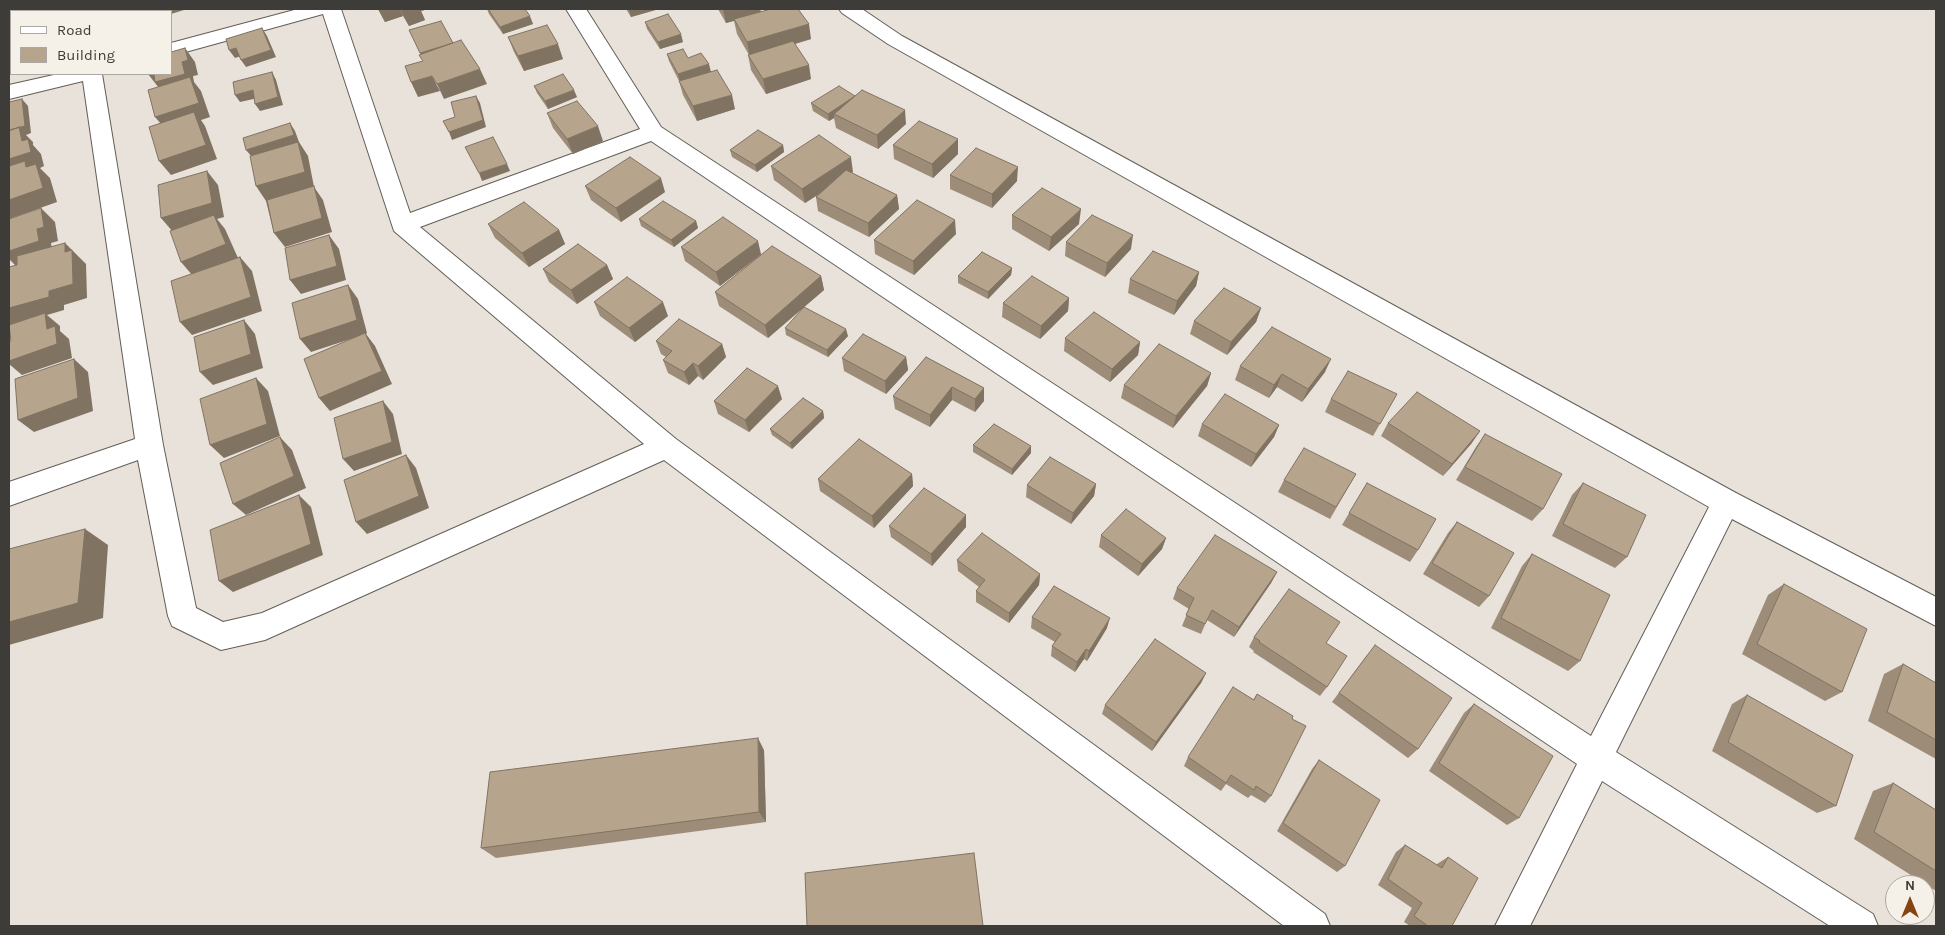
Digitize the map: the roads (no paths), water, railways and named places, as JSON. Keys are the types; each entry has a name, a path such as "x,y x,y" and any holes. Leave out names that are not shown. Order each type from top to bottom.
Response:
{"street":[{"path":"172,50 320,9"},
{"path":"331,9 402,225 666,447 1313,926"},
{"path":"576,9 653,132 1596,758 1860,926"},
{"path":"849,9 895,40 1726,502 1936,612"},
{"path":"9,92 29,80 76,75"},
{"path":"92,75 149,445 183,616 221,636 265,626 666,447"},
{"path":"402,225 653,132"},
{"path":"9,494 149,445"},
{"path":"1512,926 1726,502"}]}
